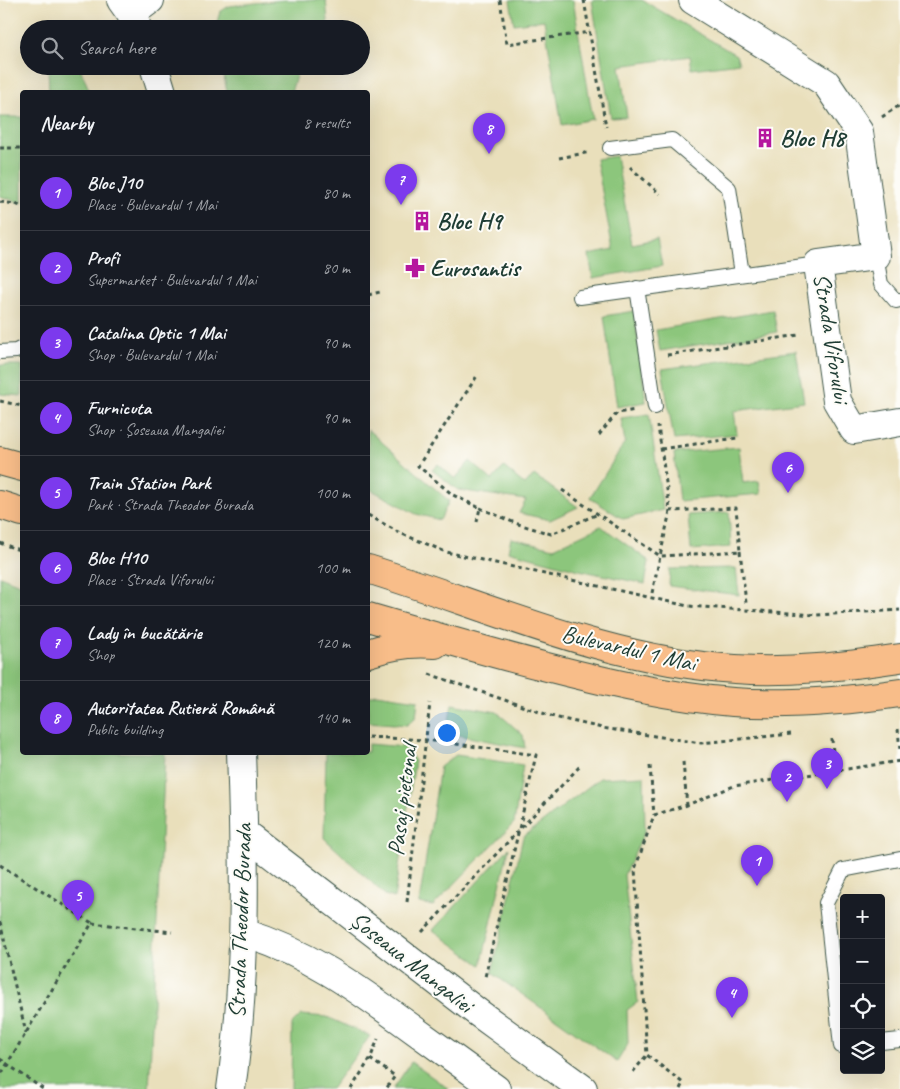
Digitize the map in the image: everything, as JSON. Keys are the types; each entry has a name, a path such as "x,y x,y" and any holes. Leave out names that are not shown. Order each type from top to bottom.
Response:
{"main road":[{"path":"0,461 20,466"},
{"path":"0,505 20,511"},
{"name":"Bulevardul 1 Mai","path":"370,560 379,572 447,597 601,646 667,660 733,669 786,671 850,666 900,658"},
{"name":"Bulevardul 1 Mai","path":"370,618 604,682 674,694 733,702 801,703 840,701 900,693"},
{"path":"370,652 407,644 429,643 468,646"}],"street":[{"path":"697,1 826,83 859,132 876,256"},
{"path":"157,75 161,90"},
{"name":"Strada Viforului","path":"876,256 818,264 837,401 854,430 900,422"},
{"name":"Strada Theodor Burada","path":"231,1089 244,934 244,833 241,755"},
{"name":"Șoseaua Mangaliei","path":"244,833 469,1006 583,1089"},
{"path":"244,934 272,942 300,954 358,989 496,1089"}],"lane":[{"path":"610,148 672,140 729,188 742,274"},
{"path":"876,256 880,284 896,301 900,300"},
{"path":"580,296 818,264"},
{"path":"637,288 654,407"},
{"path":"0,352 20,349"},
{"path":"840,1036 826,903 842,870 900,860"},
{"path":"885,1042 900,1040"}],"path":[{"path":"500,0 507,44 590,32"},
{"path":"584,0 610,148 660,194"},
{"path":"0,148 20,148"},
{"path":"559,158 610,148"},
{"path":"0,202 20,206"},
{"path":"370,294 380,292"},
{"path":"674,354 827,331"},
{"path":"477,376 418,466 453,496 515,523 551,534 599,514"},
{"path":"0,400 20,405"},
{"path":"599,435 618,413 654,407"},
{"path":"652,593 670,511 658,430"},
{"path":"661,449 738,438"},
{"path":"562,490 660,556 740,551"},
{"path":"477,522 480,508"},
{"path":"670,511 736,508 746,603"},
{"path":"370,516 400,533 446,552 688,606 817,615 900,610"},
{"path":"0,543 20,550"},
{"name":"Pasaj pietonal","path":"407,902 430,703"},
{"path":"898,729 900,751"},
{"path":"370,737 427,740 536,755 484,977"},
{"path":"832,739 834,770"},
{"path":"654,816 734,786 900,761"},
{"path":"683,762 687,805"},
{"path":"422,932 582,764"},
{"path":"633,1072 647,1055 635,869 654,816 650,766"},
{"path":"0,865 92,923 172,932"},
{"path":"0,922 26,1034"},
{"path":"0,1076 92,923"},
{"path":"351,1089 370,1059 381,1033"},
{"path":"647,1055 683,1083 680,1089"},
{"path":"0,1059 43,1089"},
{"path":"370,1059 394,1076 386,1089"}],"green space":[{"path":"283,0 326,0 328,20 218,20 220,12 229,6"},
{"path":"510,0 573,0 593,119 562,125 544,20 514,24"},
{"path":"592,0 642,0 736,55 739,63 692,69 690,56 620,66 627,117 611,118"},
{"path":"48,75 83,75 89,90 49,90"},
{"path":"224,75 296,75 292,90 227,90"},
{"path":"0,117 20,117 20,202 0,196"},
{"path":"616,156 632,244 657,239 662,266 593,278 589,255 613,250 596,159"},
{"path":"773,310 777,332 660,351 656,330"},
{"path":"634,311 646,402 617,407 604,316"},
{"path":"796,351 804,402 734,411 737,434 674,440 662,369"},
{"path":"0,365 20,365 20,396 0,394"},
{"path":"649,414 663,510 623,519 590,498 625,442 621,418"},
{"path":"370,432 449,501 440,520 416,514 370,489"},
{"path":"739,447 743,483 759,481 761,494 679,501 674,453"},
{"path":"470,461 492,480 504,467 525,485 534,475 578,507 550,520 519,513 526,500 458,490 432,470 438,464 455,479"},
{"path":"729,512 731,547 691,550 688,515"},
{"path":"601,526 649,561 645,584 579,570 508,551 511,538 554,548"},
{"path":"736,568 739,595 669,586 670,569"},
{"path":"0,576 20,584 20,755 165,755 149,1089 0,1089"},
{"path":"376,694 418,700 416,717 407,725 370,722 370,696"},
{"path":"452,704 497,712 523,735 525,748 458,735 449,721"},
{"path":"370,744 405,747 415,761 394,898 385,895 324,838 326,755 370,755"},
{"path":"456,755 523,765 514,823 433,906 419,903 440,767"},
{"path":"644,776 645,831 624,875 638,1002 627,1010 628,1044 617,1062 492,973 523,837 600,778"},
{"path":"509,848 481,965 433,930"},
{"path":"301,1015 327,1017 370,1036 331,1089 291,1089 292,1024"},
{"path":"411,1062 449,1089 393,1089"}],"place":[{"name":"Bloc H8","path":"765,138"},
{"name":"Autoritatea Rutieră Română","path":"489,154"},
{"name":"Lady în bucătărie","path":"401,205"},
{"name":"Bloc H9","path":"422,221"},
{"name":"Eurosantis","path":"415,268"},
{"name":"Bloc H10","path":"788,493"},
{"name":"Catalina Optic 1 Mai","path":"827,789"},
{"name":"Profi","path":"787,802"},
{"name":"Bloc J10","path":"757,886"},
{"name":"Train Station Park","path":"78,921"},
{"name":"Furnicuta","path":"732,1018"}]}
